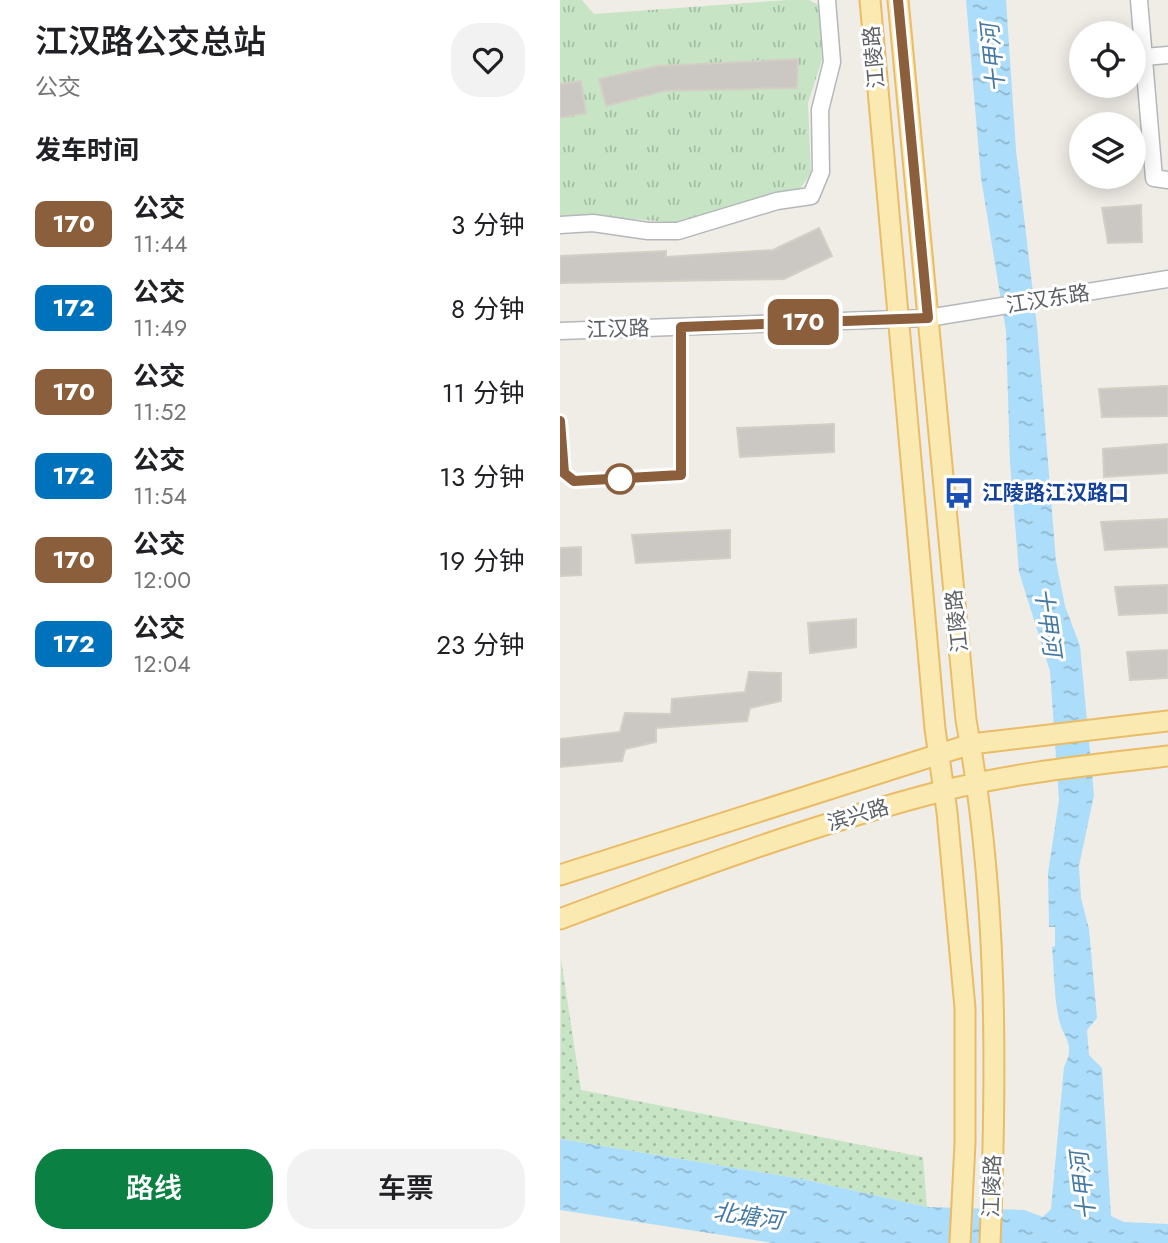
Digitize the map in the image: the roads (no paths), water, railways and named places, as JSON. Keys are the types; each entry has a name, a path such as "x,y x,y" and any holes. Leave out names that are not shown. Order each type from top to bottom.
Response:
{"main road":[{"name":"江陵路","path":"870,0 965,1008 965,1143 960,1243"},
{"name":"江陵路","path":"898,0 995,1008 990,1243"},
{"name":"滨兴路","path":"560,875 971,744 1041,733 1168,720"},
{"name":"滨兴路","path":"560,919 758,844 944,790 1044,771 1168,756"}],"street":[{"path":"560,225 593,223 648,231 678,231 777,201 811,195 821,172 820,110 832,62 827,0"},
{"path":"1139,0 1141,21"},
{"path":"1146,57 1168,55"},
{"path":"1146,81 1154,178 1168,180"},
{"name":"江汉东路","path":"928,318 1168,279"},
{"name":"江汉路","path":"560,331 928,318"}],"water":[{"path":"966,0 1006,0 1016,150 1037,326 1056,561 1065,606 1080,646 1094,795 1079,866 1081,898 1089,929 1097,1018 1087,1030 1089,1055 1102,1068 1111,1216 1124,1222 1168,1224 1168,1243 774,1243 560,1210 560,1139 802,1179 927,1207 1024,1210 1043,1217 1051,1209 1064,1067 1069,1047 1061,1027 1056,1002 1052,947 1055,946 1055,927 1049,927 1048,873 1059,800 1050,671 1019,572 1010,463 1006,331 981,178"}],"place":[{"name":"江陵路江汉路口","path":"959,493"}],"water label":[{"name":"十甲河","path":"993,58"},
{"name":"十甲河","path":"1048,622"},
{"name":"十甲河","path":"1083,1186"},
{"name":"北塘河","path":"748,1216"}]}
